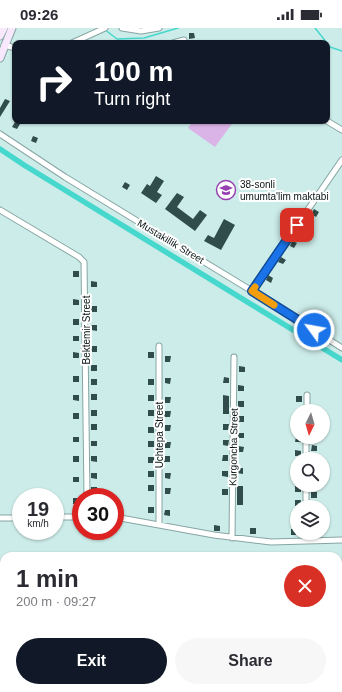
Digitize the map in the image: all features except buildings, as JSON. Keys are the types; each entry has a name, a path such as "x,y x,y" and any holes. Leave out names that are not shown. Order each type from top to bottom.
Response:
{"main road":[{"path":"0,36 4,28"},
{"path":"0,58 12,28"}],"street":[{"path":"122,28 141,31 159,28"},
{"path":"79,40 103,29"},
{"path":"4,45 12,47"},
{"path":"330,123 342,130"},
{"name":"Mustakillik Street","path":"0,134 65,177 341,346"},
{"path":"252,291 342,160"},
{"name":"Bektemir Street","path":"0,210 79,257 84,262 87,488"},
{"name":"Uchtepa Street","path":"159,346 159,525"},
{"name":"Kurgoncha Street","path":"232,538 234,356"},
{"path":"307,395 307,404"},
{"path":"0,518 12,518"},
{"path":"124,519 232,538 271,542 342,540"}],"shaded area":[{"path":"191,124 232,124 215,147 188,128"}],"waterway":[{"path":"104,29 117,39 144,38 178,28"},
{"path":"315,28 325,40"},
{"path":"330,47 342,51"},
{"path":"0,149 342,360"}],"slow traffic":[{"path":"255,287 252,291 274,305"}],"place":[{"name":"38-sonli umumta'lim maktabi","path":"226,190"}],"route":[{"path":"297,225 252,291 314,330"}]}
